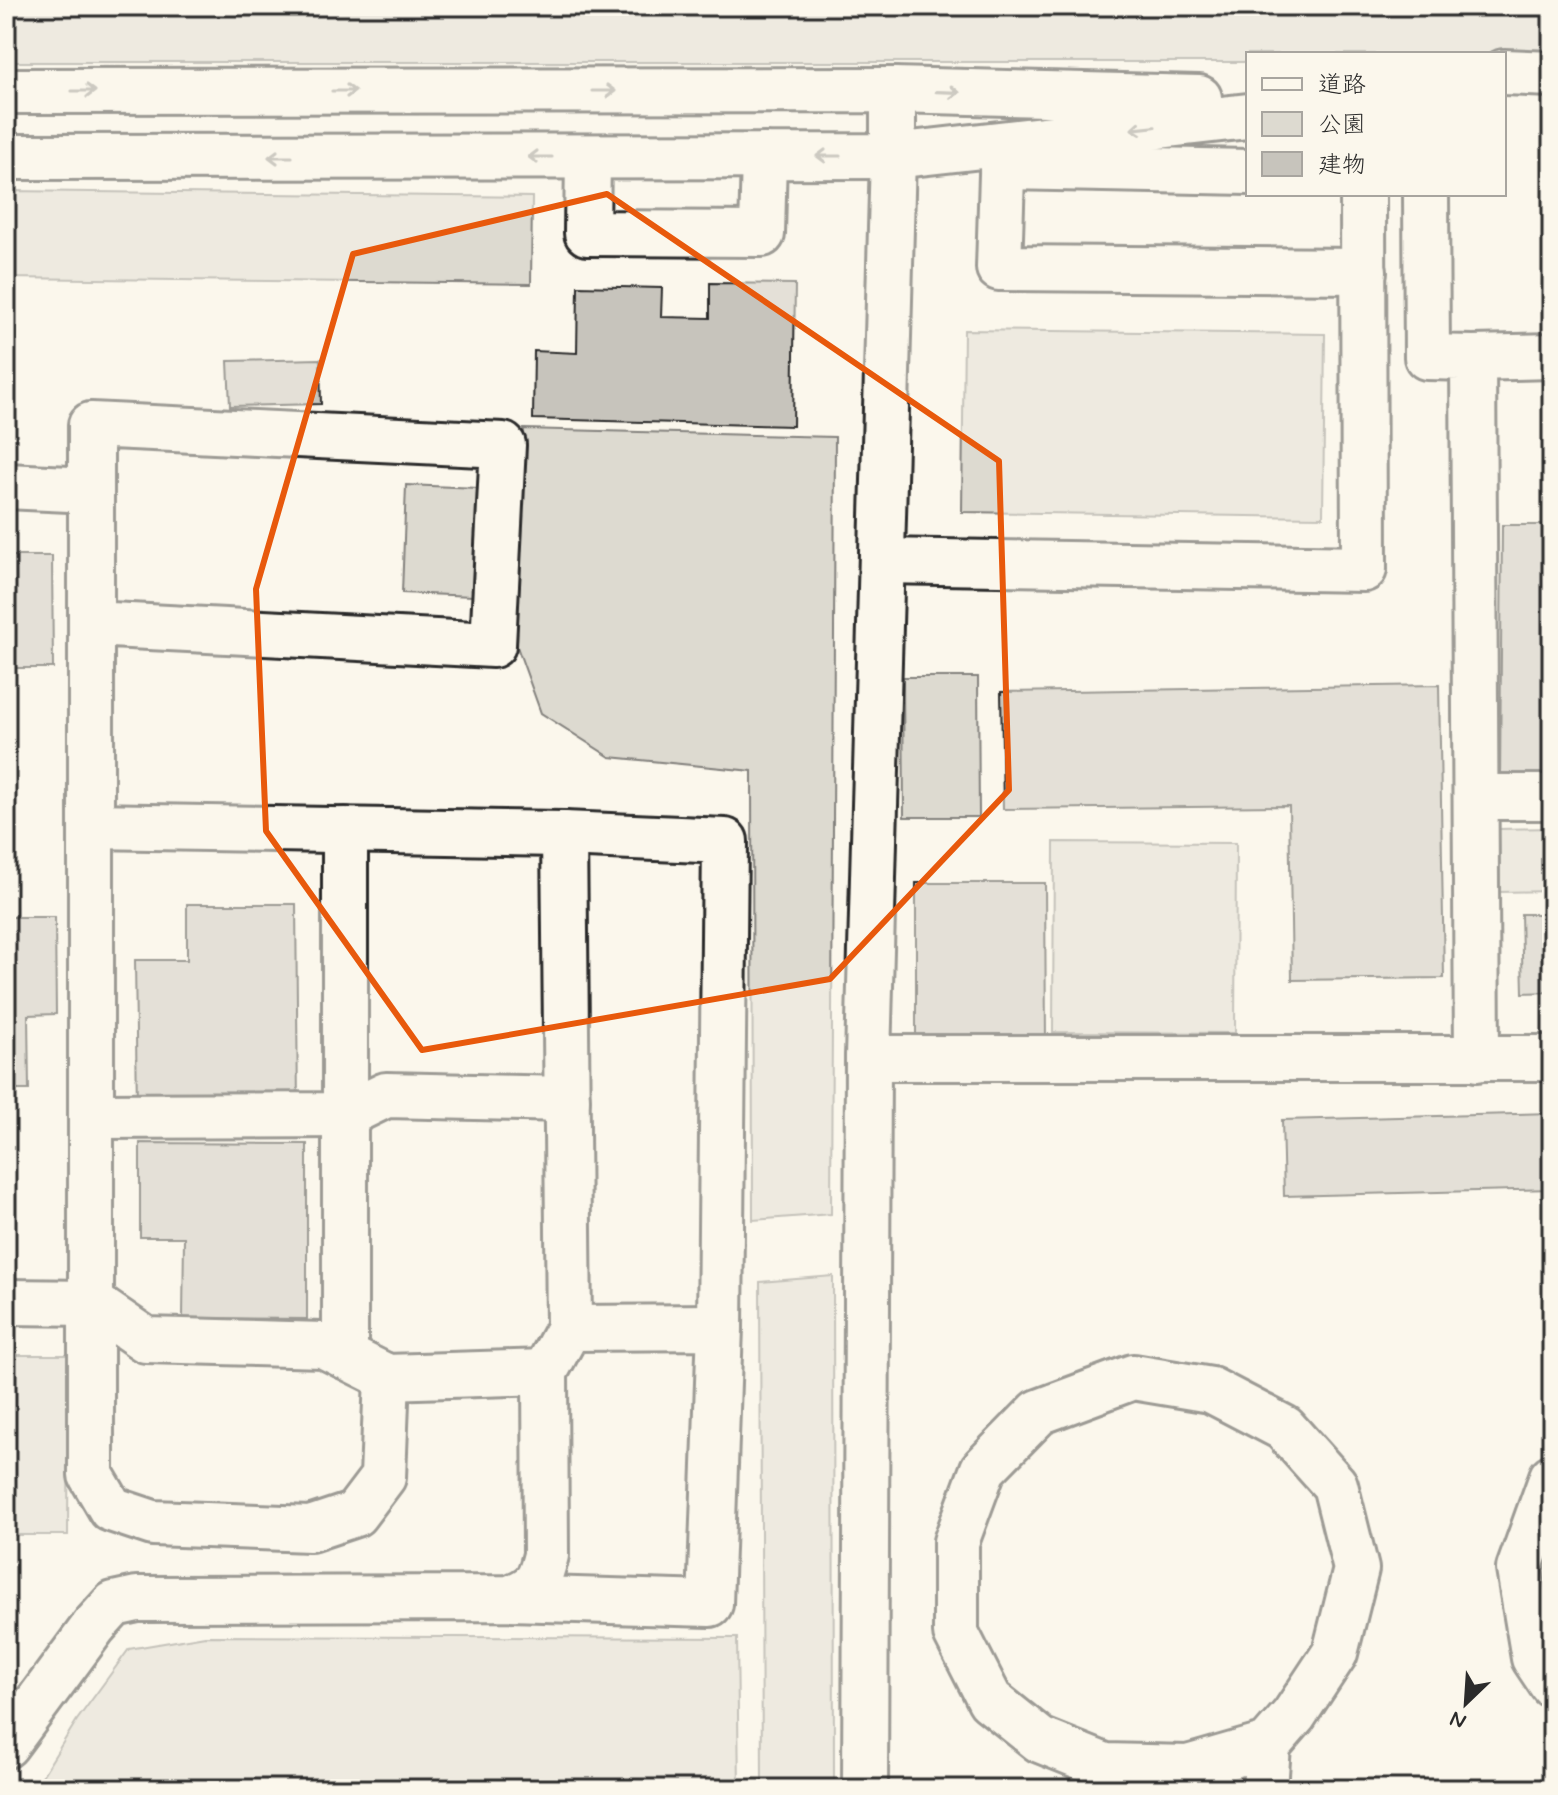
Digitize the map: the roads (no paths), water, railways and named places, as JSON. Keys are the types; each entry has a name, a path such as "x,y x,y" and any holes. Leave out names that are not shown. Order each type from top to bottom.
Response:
{"lane":[{"path":"1506,72 1552,74"},
{"path":"6,91 893,90 1246,100"},
{"path":"865,1789 868,1058 893,90"},
{"path":"1003,155 1246,116"},
{"path":"1003,155 999,268 1364,271"},
{"path":"6,157 1003,155 1246,172"},
{"path":"588,157 587,233 762,234 764,156"},
{"path":"882,561 1364,569 1363,196"},
{"path":"1426,196 1427,357 1552,356"},
{"path":"1473,358 1477,1059"},
{"path":"91,624 493,645 503,445 91,425 91,624 92,826 91,1475 111,1509 153,1523 310,1529 355,1514 383,1477 387,1377"},
{"path":"6,486 91,490"},
{"path":"1476,797 1552,797"},
{"path":"6,1745 94,1626 114,1604 137,1599 510,1598 710,1604 720,1327 725,841 564,834 92,826"},
{"path":"345,830 345,1356"},
{"path":"510,1598 532,1588 540,1577 546,1555 545,1372 569,1328 564,834"},
{"path":"868,1058 1552,1058"},
{"path":"92,1116 345,1115 386,1095 567,1099"},
{"path":"6,1302 92,1303 146,1340 323,1345 387,1377 545,1372"},
{"path":"569,1328 720,1327"},
{"path":"1265,1789 1268,1745 1294,1715 1335,1653 1356,1569 1335,1485 1284,1428 1211,1390 1133,1377 1039,1412 983,1469 956,1542 956,1633 990,1700 1040,1740 1105,1766 1188,1768 1268,1745"},
{"path":"1552,1477 1519,1569 1534,1658 1552,1685"}]}
